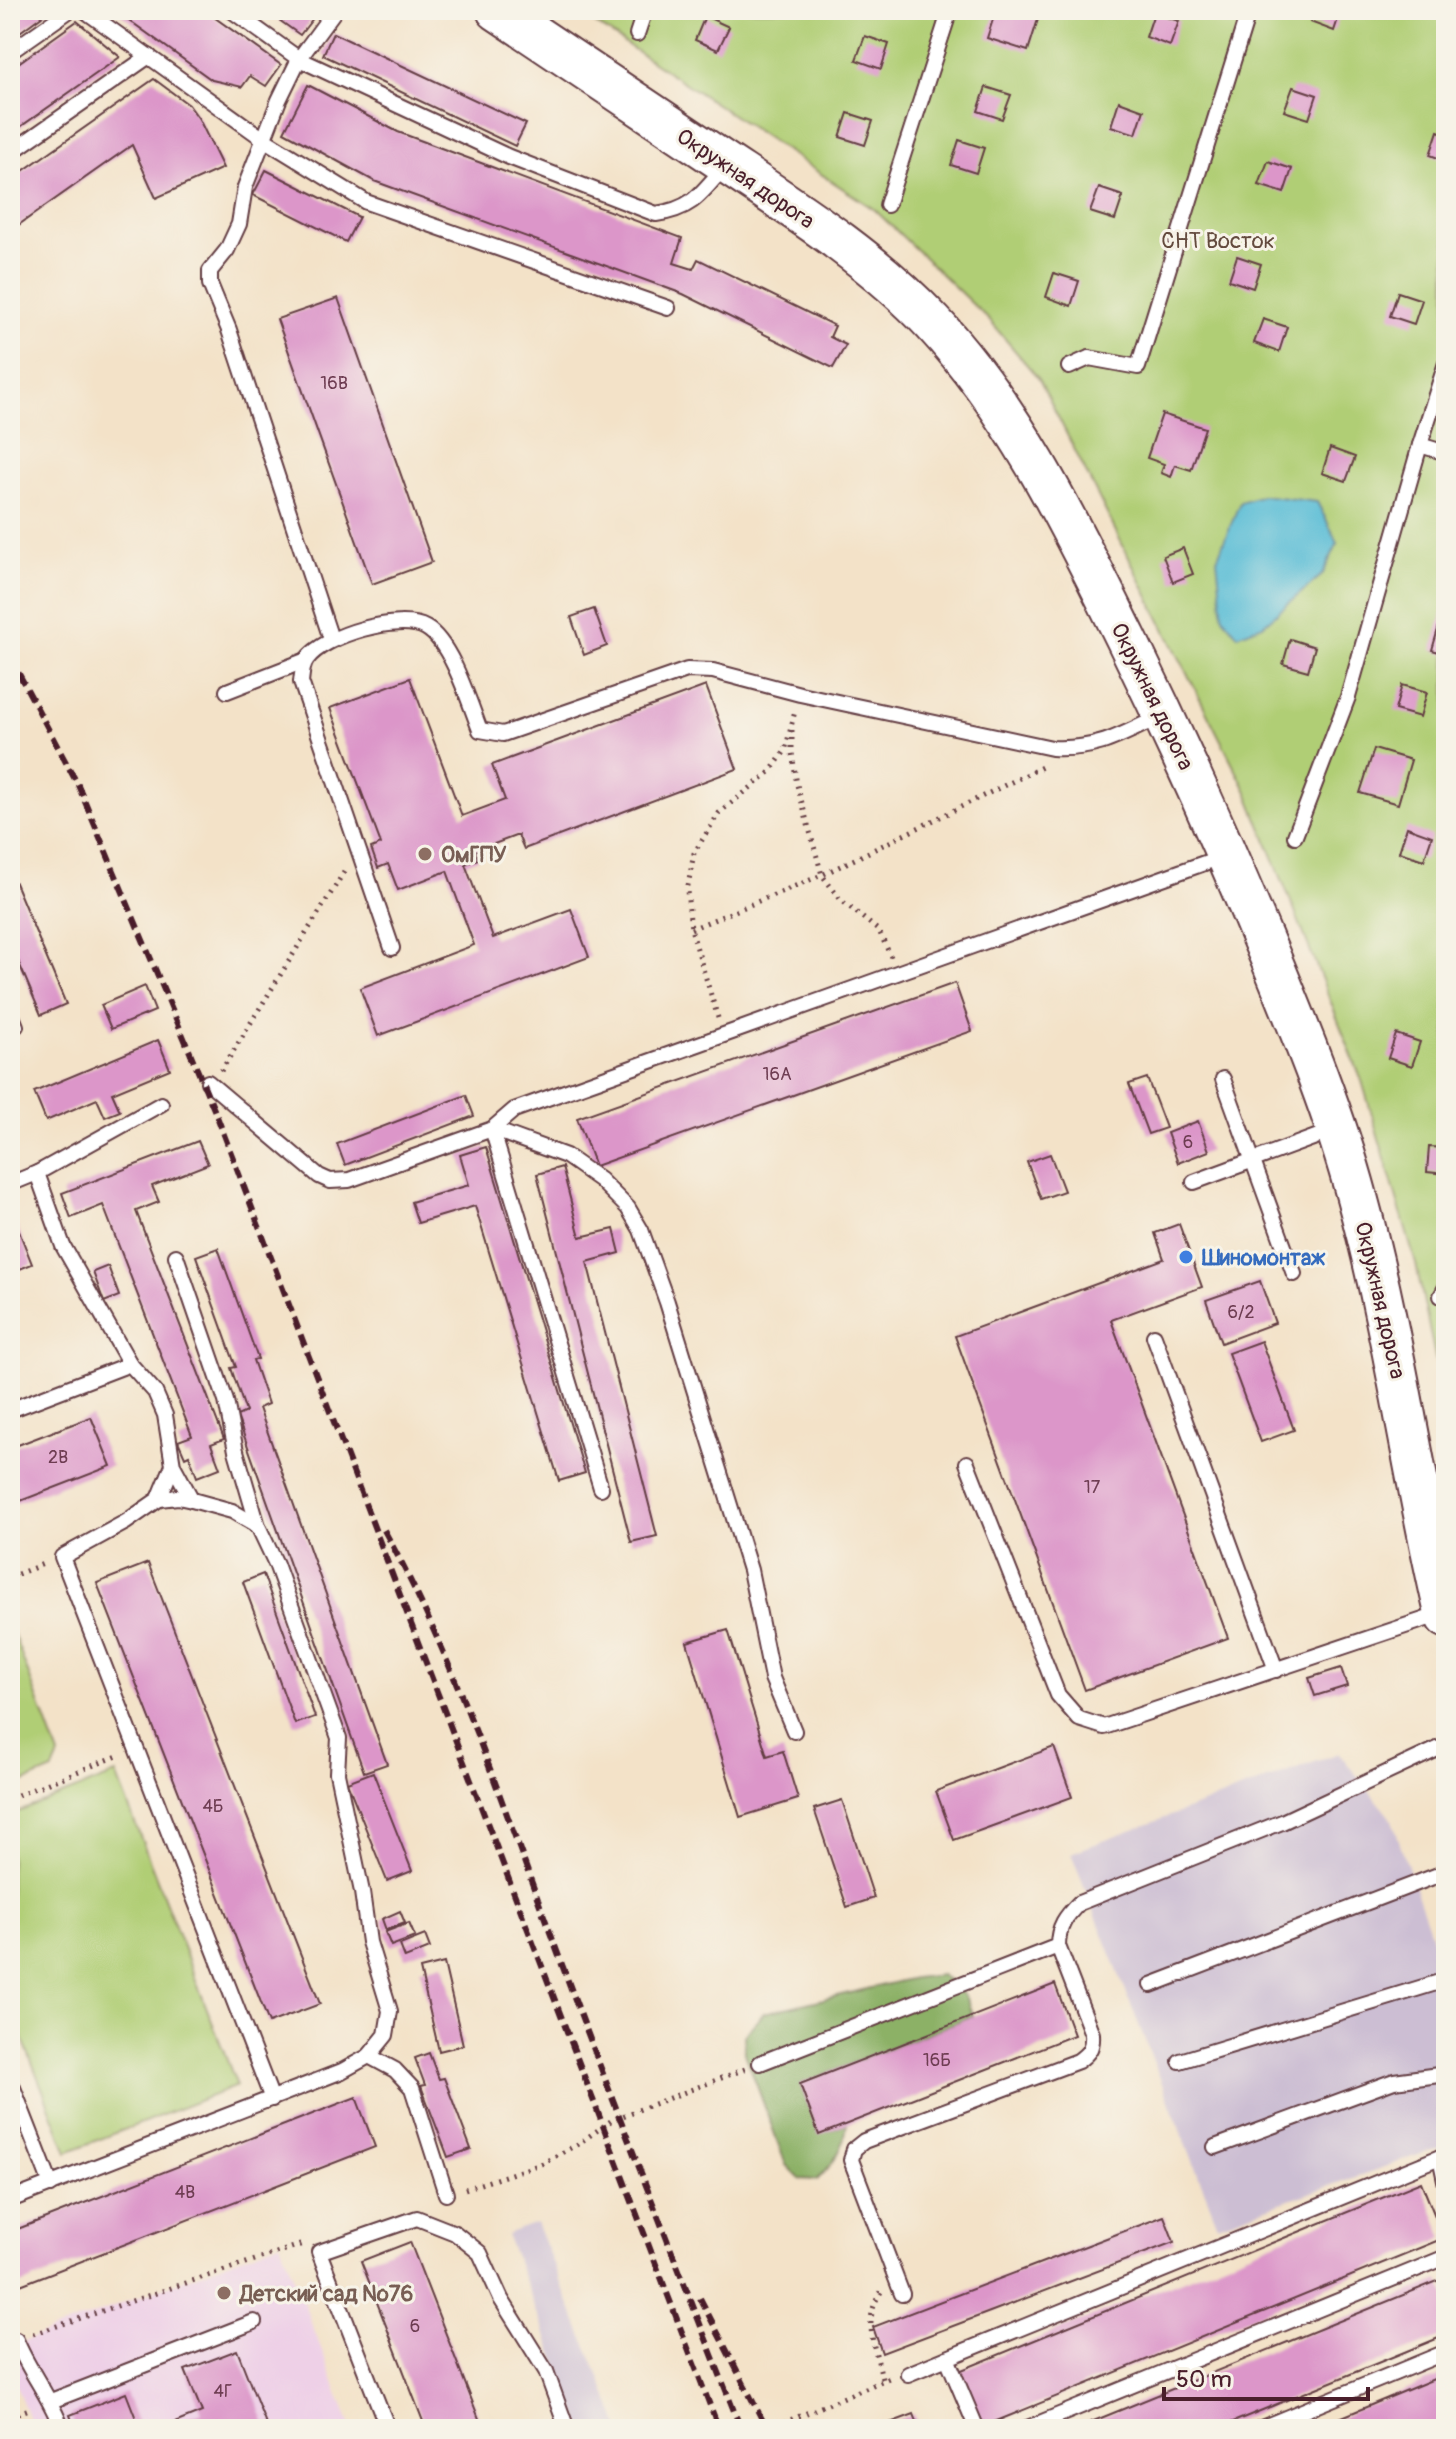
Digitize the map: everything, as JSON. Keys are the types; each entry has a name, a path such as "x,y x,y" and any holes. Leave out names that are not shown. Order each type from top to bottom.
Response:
{"main road":[{"name":"Окружная дорога","path":"497,10 804,215 896,288 956,349 995,399 1034,464 1099,585 1163,715 1228,854 1309,1052 1356,1194 1377,1278 1443,1594"}],"lane":[{"path":"10,52 70,10"},
{"path":"84,10 265,140 366,202 668,308"},
{"path":"231,10 299,59 509,157 656,214 679,210 698,198 727,164"},
{"path":"331,639 229,330 210,284 210,271 227,250 239,224 245,187 279,100 299,59 335,10"},
{"path":"637,34 645,10"},
{"path":"887,205 950,10"},
{"path":"1069,367 1089,358 1138,367 1249,10"},
{"path":"10,153 149,56"},
{"path":"1295,836 1348,697 1446,363"},
{"path":"1420,445 1446,453"},
{"path":"227,691 304,661 331,639 404,622 426,628 444,645 480,730 503,734 687,670 713,671 800,694 1052,748 1079,749 1102,745 1163,715"},
{"path":"304,661 301,682 392,948"},
{"path":"208,1082 319,1176 330,1181 349,1180 492,1129 514,1110 1228,854"},
{"path":"10,1011 16,1026"},
{"path":"1223,1079 1294,1274"},
{"path":"10,1184 37,1173 161,1104"},
{"path":"492,1129 601,1488"},
{"path":"492,1129 566,1156 600,1180 628,1208 641,1230 667,1302 750,1570 772,1678 794,1731"},
{"path":"1194,1182 1336,1130"},
{"path":"37,1173 63,1246 130,1364 155,1392 165,1415 173,1465 192,1500"},
{"path":"10,2200 342,2071 369,2056 386,2035 390,2011 369,1942 360,1879 337,1773 339,1738 276,1564 258,1526 236,1451 226,1401 176,1256"},
{"path":"1154,1336 1276,1670"},
{"path":"10,1410 130,1364"},
{"path":"967,1463 1058,1695 1079,1719 1104,1727 1276,1670 1443,1594"},
{"path":"159,1499 173,1465"},
{"path":"258,1526 232,1511 192,1500 178,1497 159,1499 126,1522 62,1557 272,2099"},
{"path":"902,2294 851,2160 854,2149 864,2141 1078,2061 1088,2054 1093,2045 1092,2034 1058,1946 1058,1933 1066,1916 1079,1903 1282,1822 1446,1745"},
{"path":"1151,1985 1446,1872"},
{"path":"760,2063 1058,1946"},
{"path":"1180,2061 1446,1980"},
{"path":"369,2056 395,2070 412,2088 446,2194"},
{"path":"1215,2147 1394,2081 1446,2074"},
{"path":"10,2080 51,2185"},
{"path":"908,2374 1443,2155 1446,2185"},
{"path":"388,2429 317,2245 417,2218 455,2233 480,2253 501,2299 546,2371 567,2429"},
{"path":"1025,2429 1446,2257"},
{"path":"51,2401 254,2322"},
{"path":"13,2340 51,2401 62,2429"},
{"path":"1259,2429 1446,2352"},
{"path":"947,2358 977,2429"}],"path":[{"path":"709,994 691,929 687,891 694,853 719,813 770,772 785,751 800,694"},
{"path":"792,723 792,753 797,785 822,875 841,900 879,931"},
{"path":"691,929 822,875 1079,749"},
{"path":"208,1082 228,1063 264,998 358,849"},
{"path":"10,1577 62,1557"},
{"path":"10,1798 136,1748"},
{"path":"446,2194 493,2182 541,2164 578,2144 612,2120 760,2063"},
{"path":"301,2243 317,2245"},
{"path":"13,2340 301,2243 317,2245"},
{"path":"882,2379 868,2327 875,2300 894,2273"},
{"path":"769,2429 882,2379 908,2374"},
{"path":"10,2406 16,2429"}],"shaded area":[{"path":"1339,1753 1392,1820 1440,1960 1444,2146 1218,2225 1071,1853"},
{"path":"536,2223 621,2429 583,2429 506,2234"},
{"name":"Детский сад №76","path":"280,2242 352,2429 33,2429 10,2370 10,2347"}],"green space":[{"name":"СНТ Восток","path":"575,10 1446,10 1446,1411 1416,1264 1362,1081 1247,792 1039,379 989,320 875,210"},
{"path":"10,1625 59,1756 53,1770 10,1788"},
{"path":"116,1774 237,2086 67,2152 10,2006 10,1815"},
{"path":"941,1975 965,1996 973,2016 800,2084 819,2134 847,2124 841,2148 828,2168 817,2180 800,2179 786,2165 745,2053 744,2035 764,2013 914,1978"}],"water":[{"path":"1262,495 1317,502 1338,543 1322,575 1263,625 1238,635 1223,617 1217,559 1240,502"}],"building":[{"path":"10,10 50,10 13,37 10,36"},
{"path":"115,10 204,10 281,65 266,86 250,76 242,87 212,80"},
{"path":"265,10 313,10 317,13 300,35"},
{"path":"996,10 1040,13 1028,51 987,38"},
{"path":"1314,10 1341,10 1334,31 1310,22"},
{"path":"1154,13 1179,21 1170,46 1146,37"},
{"path":"705,16 729,27 718,50 695,40"},
{"path":"77,21 120,57 10,134 10,69"},
{"path":"333,33 526,124 515,146 323,55"},
{"path":"865,36 889,44 881,69 856,60"},
{"path":"154,79 189,105 223,168 156,198 132,145 10,231 10,180"},
{"path":"308,85 398,132 682,238 674,263 693,269 698,259 835,326 830,337 846,345 833,368 683,294 374,181 284,132"},
{"path":"986,87 1011,95 1002,119 978,111"},
{"path":"1293,87 1317,95 1309,119 1284,111"},
{"path":"1119,101 1144,110 1136,134 1111,126"},
{"path":"848,113 873,121 865,145 840,137"},
{"path":"1438,131 1446,134 1446,161 1430,155"},
{"path":"959,140 984,148 976,173 951,165"},
{"path":"1268,161 1292,169 1284,193 1259,185"},
{"path":"266,170 359,217 346,242 253,195"},
{"path":"1099,188 1123,196 1115,220 1090,212"},
{"path":"1237,256 1261,264 1253,288 1229,280"},
{"path":"1054,273 1079,281 1071,306 1046,297"},
{"path":"1398,292 1422,300 1414,324 1390,316"},
{"path":"338,298 432,562 372,584 277,319"},
{"path":"1263,319 1287,327 1279,352 1254,343"},
{"path":"1162,414 1205,428 1191,470 1175,465 1171,477 1161,473 1164,464 1147,458"},
{"path":"1330,448 1355,457 1346,481 1322,473"},
{"path":"1183,548 1193,574 1173,582 1163,556"},
{"path":"1446,605 1446,654 1432,650"},
{"path":"594,609 607,646 584,655 571,617"},
{"path":"1290,639 1315,647 1308,671 1283,664"},
{"name":"ОмГПУ","path":"410,678 462,816 505,800 492,765 706,686 737,769 524,849 518,835 475,851 478,859 465,864 493,938 571,909 589,957 378,1036 360,988 474,945 447,871 398,890 388,864 378,868 371,848 381,844 330,708"},
{"path":"1402,685 1427,692 1420,717 1395,710"},
{"path":"1374,749 1411,760 1398,804 1360,793"},
{"path":"1407,827 1432,836 1424,860 1399,852"},
{"path":"10,871 66,1004 41,1015 10,942"},
{"path":"955,983 972,1031 595,1166 577,1118"},
{"path":"145,986 155,1011 111,1029 101,1005"},
{"path":"1396,1034 1420,1042 1412,1066 1388,1058"},
{"path":"158,1040 170,1069 112,1093 120,1111 105,1117 97,1099 46,1121 34,1092"},
{"path":"1147,1078 1166,1128 1148,1134 1129,1084"},
{"path":"466,1095 474,1116 345,1165 337,1144"},
{"path":"1198,1121 1209,1151 1178,1163 1167,1133"},
{"path":"198,1141 208,1164 152,1186 159,1202 136,1211 224,1439 211,1444 220,1468 197,1477 189,1455 185,1457 178,1441 192,1436 103,1205 71,1218 62,1193"},
{"path":"486,1147 585,1473 559,1481 475,1206 418,1223 411,1202 469,1185 460,1155"},
{"path":"1429,1147 1446,1148 1446,1174 1427,1172"},
{"path":"1050,1154 1064,1191 1041,1199 1027,1162"},
{"path":"562,1167 580,1237 614,1229 620,1253 587,1262 657,1536 631,1542 537,1174"},
{"path":"13,1216 32,1264 10,1273 10,1217"},
{"path":"1179,1224 1202,1287 1111,1320 1228,1638 1085,1690 955,1336 1164,1259 1155,1233"},
{"path":"218,1248 258,1359 253,1360 268,1404 259,1408 387,1764 364,1772 237,1416 246,1412 231,1368 236,1367 196,1256"},
{"path":"108,1266 119,1296 104,1302 93,1272"},
{"path":"1260,1281 1275,1323 1221,1343 1206,1300"},
{"path":"1261,1341 1294,1430 1261,1442 1228,1353"},
{"path":"91,1417 111,1466 10,1505 10,1448"},
{"path":"148,1563 320,2004 269,2023 97,1583"},
{"path":"263,1574 315,1717 295,1724 243,1582"},
{"path":"728,1630 767,1756 783,1751 798,1799 740,1817 687,1642"},
{"path":"1341,1668 1347,1686 1315,1696 1309,1678"},
{"path":"1054,1747 1072,1797 954,1840 936,1791"},
{"path":"373,1772 412,1871 387,1881 347,1782"},
{"path":"842,1800 874,1898 847,1907 814,1809"},
{"path":"400,1911 405,1923 386,1930 382,1919"},
{"path":"409,1923 415,1937 391,1946 385,1932"},
{"path":"425,1935 430,1948 405,1958 400,1945"},
{"path":"444,1963 463,2045 439,2051 420,1969"},
{"path":"1055,1984 1074,2035 819,2135 800,2084"},
{"path":"429,2053 439,2079 444,2078 471,2149 448,2157 421,2086 425,2085 415,2058"},
{"path":"356,2097 375,2147 10,2289 10,2232"},
{"path":"1421,2182 1444,2238 982,2427 959,2371"},
{"path":"1164,2216 1174,2242 882,2353 873,2327"},
{"path":"410,2242 483,2429 426,2429 361,2261"},
{"path":"1440,2280 1446,2295 1446,2335 1216,2429 1074,2429"},
{"path":"237,2350 268,2429 160,2429 202,2412 185,2370"},
{"path":"1446,2374 1446,2428 1313,2429"},
{"path":"126,2393 140,2429 75,2429 70,2415"},
{"path":"914,2414 920,2429 874,2429"}],"railway":[{"path":"10,657 78,785 218,1119 719,2429"},
{"path":"384,1530 456,1682 741,2429"},
{"path":"700,2298 767,2429"}],"place":[{"name":"ОмГПУ","path":"425,854"},
{"name":"Шиномонтаж","path":"1186,1257"},
{"name":"Детский сад №76","path":"224,2293"}]}
